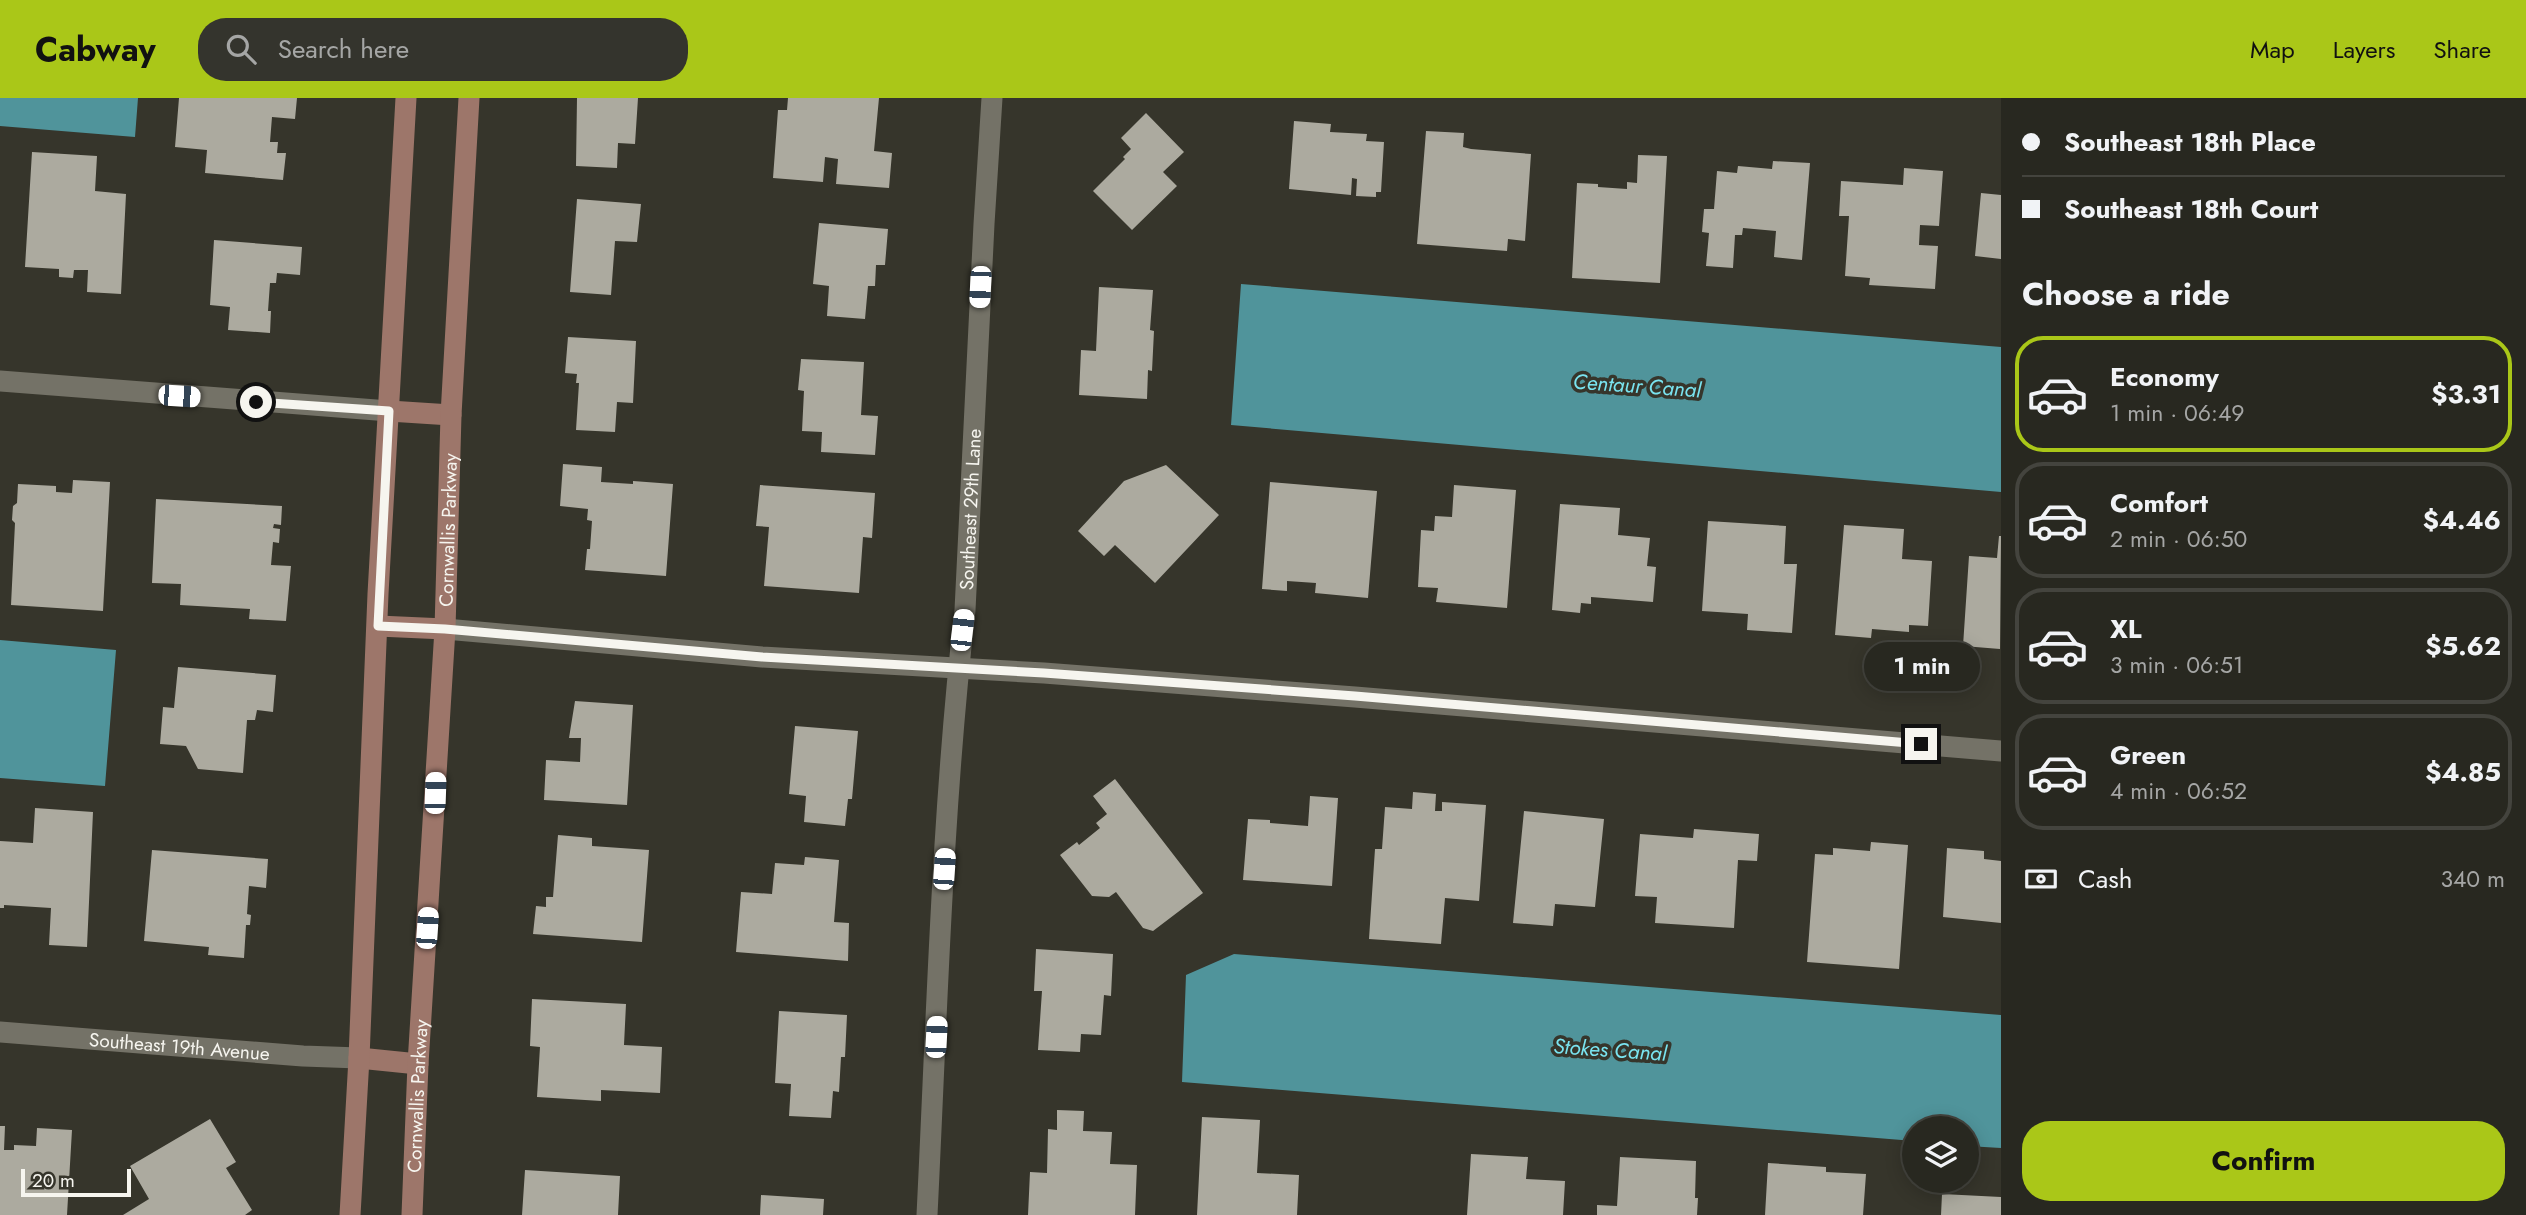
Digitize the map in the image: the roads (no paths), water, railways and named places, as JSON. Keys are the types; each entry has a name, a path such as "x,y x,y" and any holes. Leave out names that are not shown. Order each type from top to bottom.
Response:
{"street":[{"path":"349,1215 359,1058 405,98"},
{"name":"Cornwallis Parkway","path":"412,1215 418,1064 445,629 451,415 469,98"},
{"name":"Southeast 29th Lane","path":"927,1215 942,894 958,670 965,610 992,98"},
{"path":"0,382 451,415"},
{"path":"378,626 445,629 762,657 1044,673 1355,696 2001,751"},
{"name":"Southeast 19th Avenue","path":"0,1032 359,1058"},
{"path":"359,1058 418,1064"}],"water":[{"path":"0,98 138,98 135,137 0,126"},
{"name":"Centaur Canal","path":"1241,284 2001,347 2001,492 1231,425"},
{"path":"0,640 116,650 105,786 0,778"},
{"name":"Stokes Canal","path":"1234,954 2001,1015 2001,1148 1979,1147 1979,1116 1902,1116 1902,1140 1182,1082 1186,975"}]}
